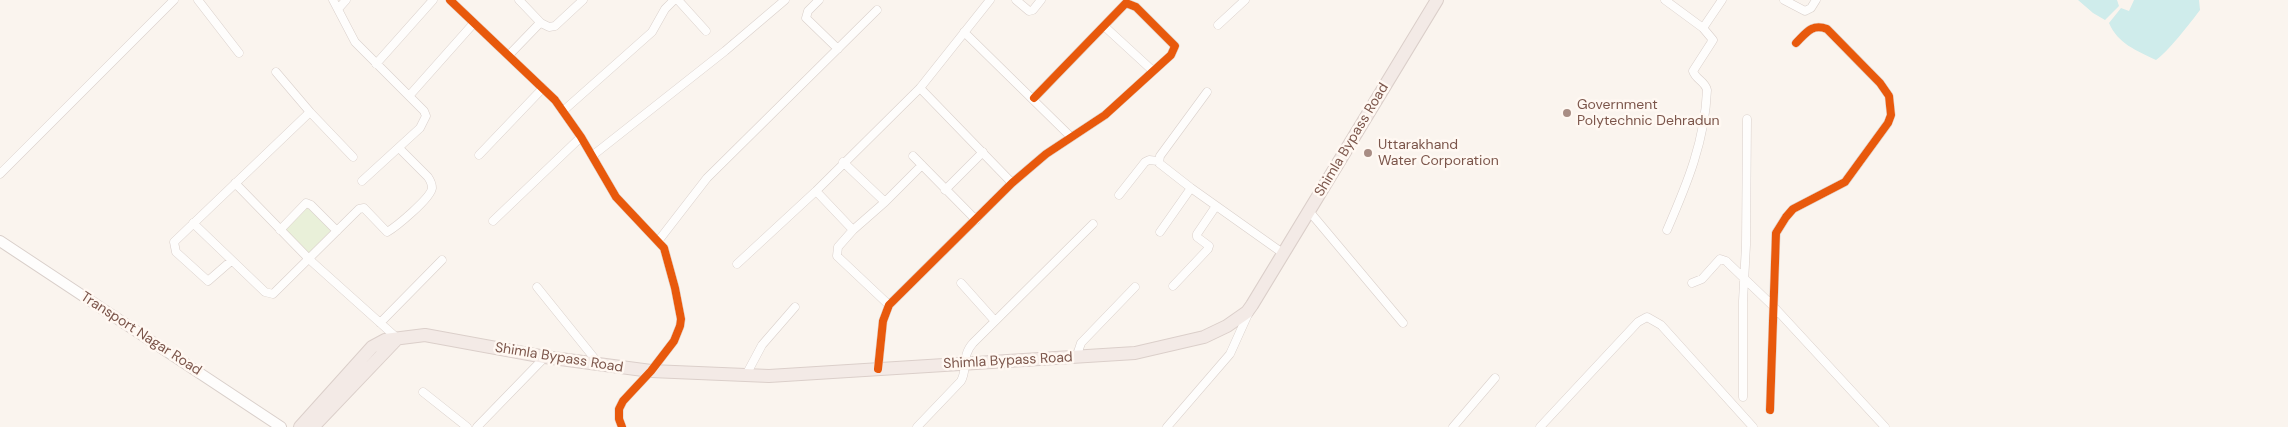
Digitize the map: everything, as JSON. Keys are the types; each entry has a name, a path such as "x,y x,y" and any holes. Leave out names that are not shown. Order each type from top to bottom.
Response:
{"highway":[{"name":"Shimla Bypass Road","path":"300,427 378,343 397,338 425,335 545,357 651,371 769,376 1135,354 1204,337 1227,326 1247,312 1252,305 1437,0"},
{"path":"313,427 397,338"}],"street":[{"path":"0,174 174,0"},
{"path":"333,0 354,42 424,111 426,119 420,128 400,148 362,181"},
{"path":"338,9 346,0"},
{"path":"376,64 433,0"},
{"path":"450,0 472,24 509,55 543,88 563,111 624,208 658,240 668,258 680,319 674,341 651,371 623,401 619,409 619,419 622,427"},
{"path":"519,0 540,23 549,27 555,26 583,0"},
{"path":"563,111 649,35 665,9 674,0"},
{"path":"678,0 706,31"},
{"path":"592,156 725,51 784,0"},
{"path":"819,0 808,12 806,18 838,48"},
{"path":"737,264 816,191 920,88 990,0"},
{"path":"1016,0 1029,11 1033,10 1041,0"},
{"path":"1218,25 1245,0"},
{"path":"1665,0 1703,28 1713,40 1693,71 1697,78 1705,83 1707,90 1701,138 1689,180 1667,230"},
{"path":"1703,28 1722,0"},
{"path":"1784,0 1805,11 1811,8 1816,0"},
{"path":"201,1 239,53"},
{"path":"878,368 883,321 889,305 1012,183 1038,160 1105,115 1171,55 1175,46 1136,7 1126,3 1034,98"},
{"path":"658,240 707,178 876,10"},
{"path":"509,55 540,23"},
{"path":"409,96 472,24"},
{"path":"1104,26 1153,71"},
{"path":"1770,410 1775,239 1779,227 1793,209 1845,182 1885,127 1892,111 1889,96 1880,83 1828,29 1816,26 1807,31 1796,43"},
{"path":"964,32 1034,98 1071,137"},
{"path":"276,72 310,112 353,157"},
{"path":"479,155 543,88"},
{"path":"920,88 1012,183"},
{"path":"1158,161 1207,92"},
{"path":"231,262 208,281 176,252 174,248 176,238 310,112"},
{"path":"1743,397 1747,119"},
{"path":"493,221 581,137"},
{"path":"193,223 231,262 265,292 271,295 276,293 362,208 387,232 411,213 430,193 431,182 428,177 400,148"},
{"path":"945,190 983,152"},
{"path":"913,156 976,220"},
{"path":"1118,195 1144,162 1149,160 1158,161 1191,188 1284,254"},
{"path":"844,162 885,202"},
{"path":"889,305 837,256 838,247 853,230 885,202 922,165"},
{"path":"235,183 310,260 397,338"},
{"path":"1160,232 1191,188"},
{"path":"816,191 853,230"},
{"path":"280,230 306,203 311,205 337,231"},
{"path":"1173,286 1208,250 1208,246 1197,235 1216,206"},
{"path":"1309,210 1403,323"},
{"path":"917,427 961,382 964,376 963,363 969,347 1093,224"},
{"name":"Transport Nagar Road","path":"0,241 281,427"},
{"path":"1692,283 1702,279 1720,259 1726,261 1774,306 1885,427"},
{"path":"380,323 442,260"},
{"path":"961,283 995,321"},
{"path":"537,287 599,364"},
{"path":"1076,358 1081,343 1135,287"},
{"path":"1167,427 1230,354 1252,305"},
{"path":"746,375 762,345 795,308"},
{"path":"1540,427 1638,322 1647,317 1661,325 1753,427"},
{"path":"477,427 545,357"},
{"path":"1453,427 1495,378"},
{"path":"424,392 467,427"}],"green space":[{"path":"307,205 332,230 308,254 283,230"}],"water":[{"path":"2078,0 2117,0 2119,6 2105,20 2093,13"},
{"path":"2134,0 2199,0 2200,10 2156,60 2123,41 2117,36 2109,23 2121,8 2129,11"}],"cycle path":[{"path":"450,0 555,100 581,137 616,197 664,248 675,288 681,319 680,326 674,341 651,371 623,401 619,409 619,419 622,427"},
{"path":"878,369 883,321 889,305 1012,183 1046,154 1105,115 1171,55 1175,46 1136,7 1126,3 1034,98"},
{"path":"1770,410 1776,233 1793,209 1845,182 1888,123 1891,115 1889,96 1880,83 1827,29 1822,27 1813,28 1796,43"}],"place":[{"name":"Government Polytechnic Dehradun","path":"1567,113"},
{"name":"Uttarakhand Water Corporation","path":"1368,153"}]}
